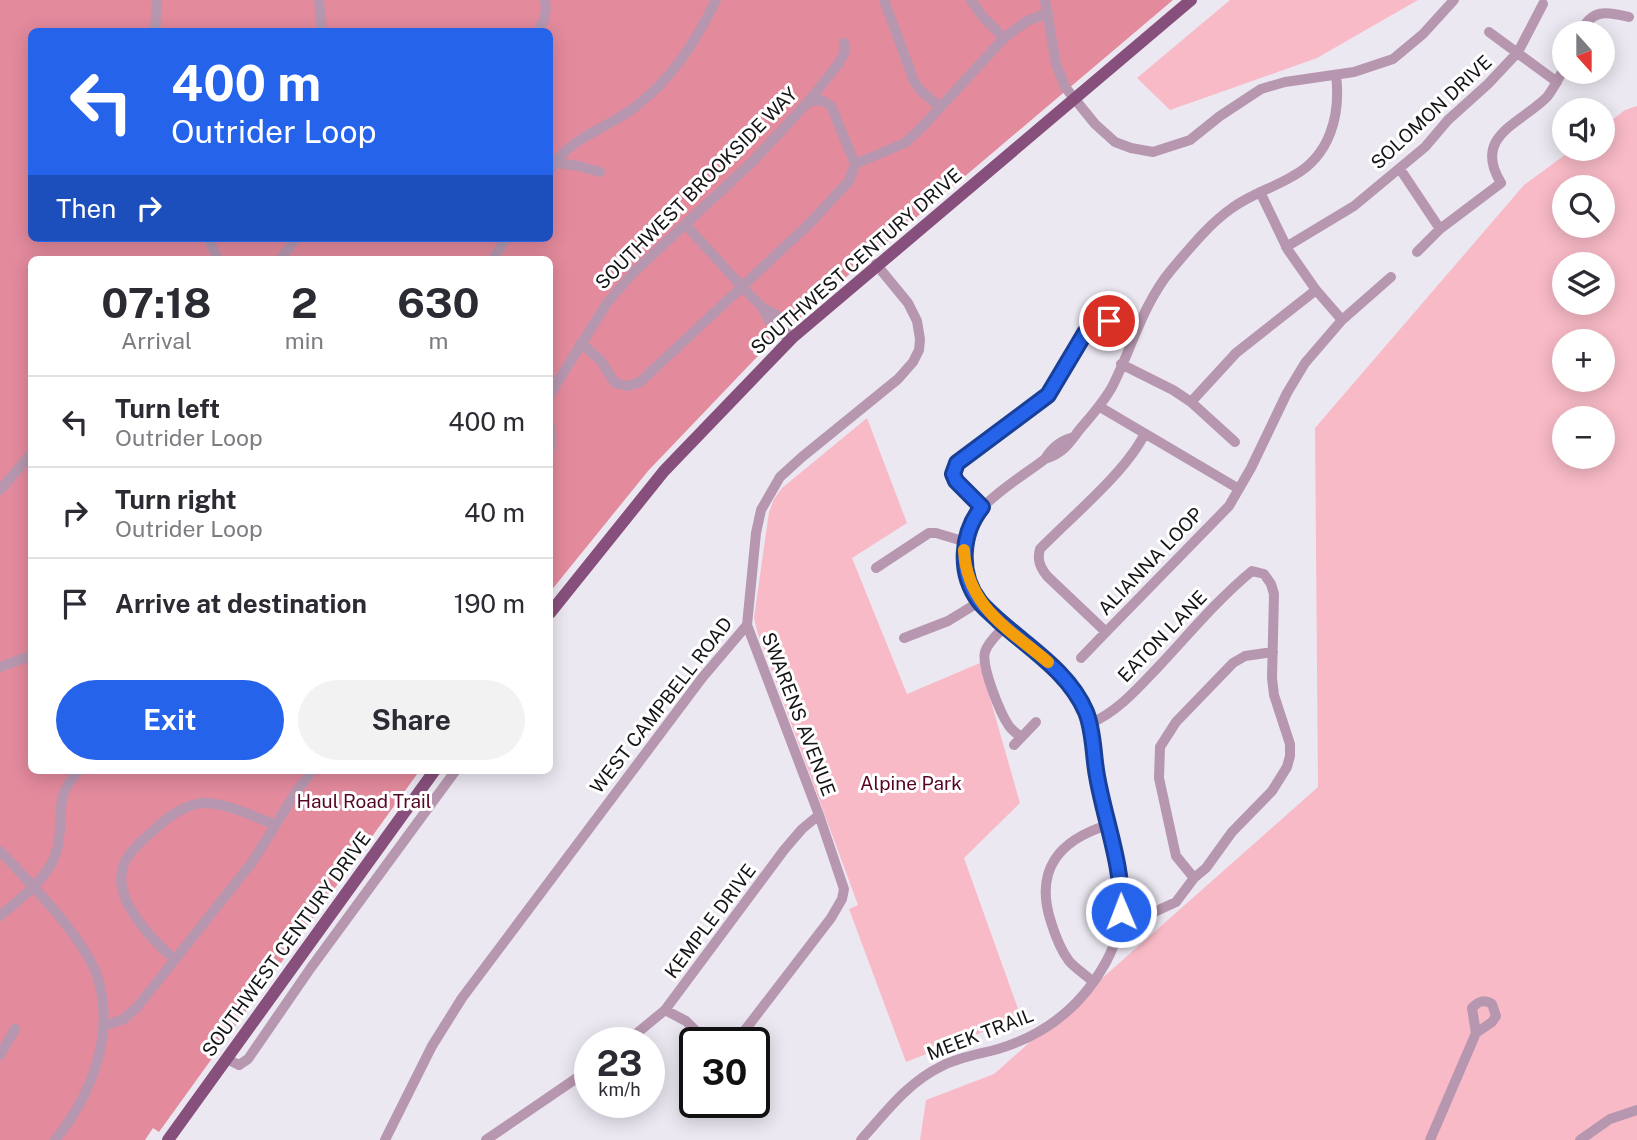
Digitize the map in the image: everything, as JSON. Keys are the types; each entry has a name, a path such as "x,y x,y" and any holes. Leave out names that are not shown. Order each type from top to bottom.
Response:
{"main road":[{"name":"SOUTHWEST CENTURY DRIVE","path":"553,609 664,471 792,338 876,264 1191,0"},
{"name":"SOUTHWEST CENTURY DRIVE","path":"168,1140 432,774"}],"street":[{"path":"155,28 157,0"},
{"path":"319,0 322,28"},
{"path":"540,28 547,12 545,0"},
{"path":"553,163 582,136 636,106 662,82 688,51 716,0"},
{"path":"884,0 914,81 920,90 940,107"},
{"path":"971,0 1004,38"},
{"path":"1045,0 1059,75 1074,99 1115,142 1153,152 1190,140 1261,89 1285,82 1373,67 1393,59 1416,40 1454,0"},
{"name":"SOLOMON DRIVE","path":"1286,247 1346,212 1425,147 1448,120 1518,52 1543,4"},
{"path":"855,164 905,143 1004,38 1027,21 1048,13"},
{"path":"1588,21 1599,13 1629,17"},
{"path":"1489,32 1552,78"},
{"name":"SOUTHWEST BROOKSIDE WAY","path":"553,389 580,343 619,289 752,161 808,102 839,63 844,53 844,43"},
{"name":"MEEK TRAIL","path":"861,1140 918,1079 944,1064 1032,1037 1054,1023 1076,1004 1107,961 1115,942 1122,888 1086,713 1059,671 979,602 965,569 966,542 972,519 982,507 1045,459 1051,449 1074,437 1100,408 1136,328 1170,272 1200,237 1228,210 1295,176 1312,162 1326,143 1335,123 1338,100 1336,75"},
{"path":"1417,252 1440,229 1501,183 1492,165 1493,145 1499,135 1548,95 1556,84"},
{"path":"580,343 601,361 615,383 621,386 640,382 836,196 853,174 855,164 831,106 821,100 808,102"},
{"path":"553,165 579,166 600,172"},
{"path":"1400,169 1440,229"},
{"path":"1261,192 1286,247 1316,290 1342,320"},
{"path":"686,225 763,308 768,320 782,335 792,338"},
{"name":"WEST CAMPBELL ROAD","path":"385,1140 432,1046 462,998 702,678 747,625 756,533 761,510 780,477 898,379 913,362 919,350 917,321 908,303 876,264"},
{"name":"ALIANNA LOOP","path":"1143,435 1138,446 1121,467 1040,549 1037,557 1047,576 1106,632 1229,506 1305,363 1342,320 1391,277"},
{"path":"1191,402 1236,353 1316,290"},
{"path":"982,507 956,481 953,474 957,463 1048,395 1071,360 1077,342 1091,328 1109,321 1122,322 1136,328"},
{"path":"1121,363 1165,385 1191,402 1235,442"},
{"path":"1100,408 1239,489"},
{"path":"0,490 28,458"},
{"path":"876,568 929,533 966,542"},
{"name":"EATON LANE","path":"1089,724 1110,714 1228,591 1252,571 1264,574 1274,594 1273,652"},
{"path":"904,638 948,621 979,602"},
{"name":"SWARENS AVENUE","path":"747,625 842,880 842,898 831,918 747,1027"},
{"path":"1005,626 984,654 985,665 1002,715 1017,741 1035,722"},
{"path":"1081,658 1106,632"},
{"path":"1121,912 1152,913 1176,902 1194,878 1206,868 1232,832 1272,791 1287,767 1290,744 1274,695 1273,652 1245,656 1233,663 1176,722 1160,747 1159,778 1176,856 1194,878"},
{"path":"0,667 28,656"},
{"path":"0,916 33,886 52,862 58,847 62,793 76,774"},
{"path":"104,1026 124,1019 138,1006 253,860 310,774"},
{"path":"227,1059 239,1065 248,1059 310,969 454,774"},
{"path":"174,959 155,942 128,903 122,885 124,864 141,842 172,814 201,803 238,810 275,825"},
{"name":"KEMPLE DRIVE","path":"644,1027 665,1010 784,850 802,829 819,815"},
{"path":"1093,982 1070,962 1057,940 1044,903 1047,872 1062,848 1081,835 1108,825"},
{"path":"0,851 63,921 88,957 98,978 104,1026 98,1059 84,1098 68,1125 55,1140"},
{"path":"665,1010 692,1027"},
{"path":"0,1055 15,1029"},
{"path":"1430,1140 1476,1033"},
{"path":"486,1140 574,1080"},
{"path":"1580,1140 1610,1119 1637,1110"}],"green space":[{"name":"Haul Road Trail","path":"0,0 1173,0 853,271 755,359 648,471 553,588 553,256 28,256 28,774 417,774 159,1132 153,1128 145,1140 0,1140"},
{"path":"1230,0 1418,0 1317,58 1170,110 1137,78"},
{"path":"1637,106 1637,1140 920,1140 926,1100 994,1074 1318,787 1315,428 1524,185 1557,161 1615,161 1615,118 1625,110"},
{"name":"Alpine Park","path":"867,418 907,523 852,558 907,694 980,663 1020,803 964,858 1021,1017 906,1062 849,909 858,905 754,618 769,512 774,499 782,488"}],"slow traffic":[{"path":"964,550 969,583 979,602 1048,662"}],"route":[{"path":"1109,321 1091,328 1077,342 1071,360 1048,395 957,463 953,474 956,481 982,507 972,519 964,551 969,583 979,602 1059,671 1086,713 1103,806 1117,857 1122,888 1121,912"}]}
